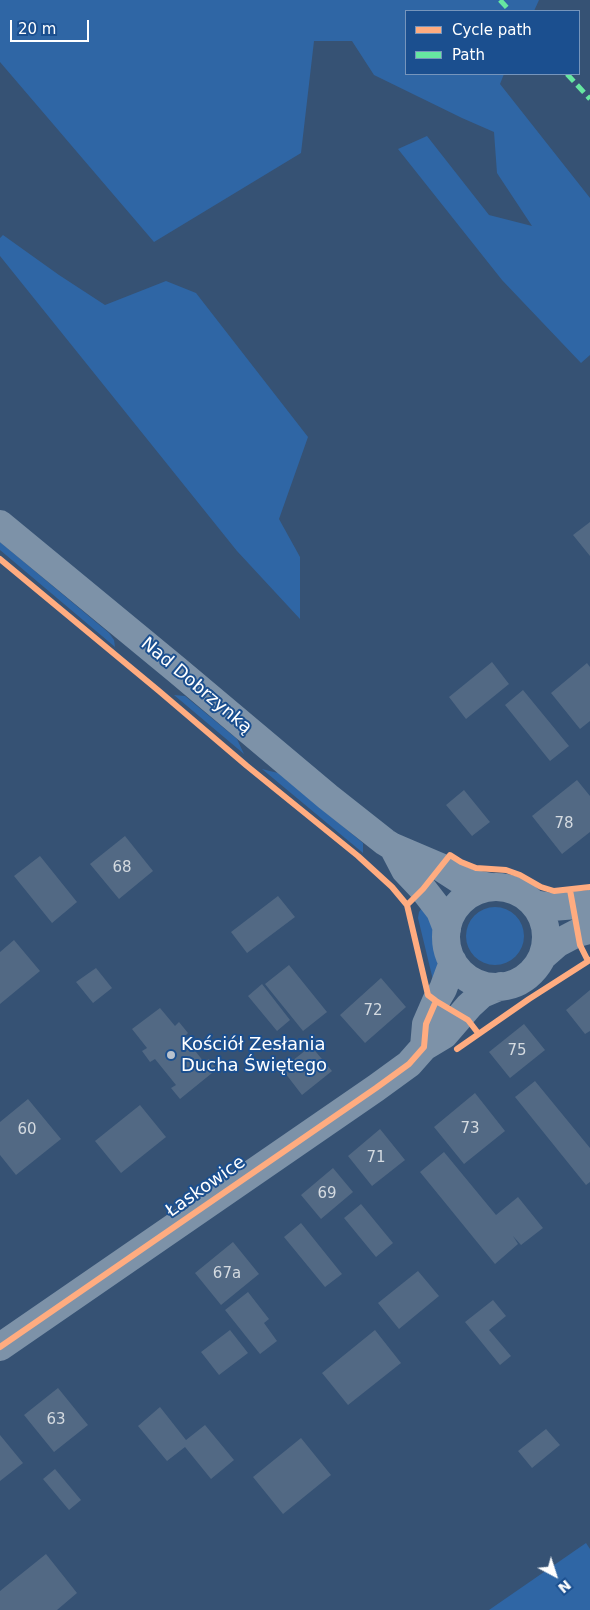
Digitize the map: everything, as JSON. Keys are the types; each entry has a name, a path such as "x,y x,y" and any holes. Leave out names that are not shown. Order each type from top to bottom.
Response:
{"street":[{"name":"Nad Dobrzynką","path":"0,524 328,797 393,847 440,867 469,883 491,887"},
{"name":"Nad Dobrzynką","path":"393,847 405,870 423,888 440,911 447,929"},
{"path":"542,957 546,944 546,929 542,916 534,904 514,890 503,887 479,890 467,896 457,905 451,916 447,929 448,946 453,962 468,978 490,986 501,986 521,980 558,943 590,930"},
{"path":"534,904 552,907 590,904"},
{"path":"424,1046 426,1024 443,989 453,962"},
{"name":"Łaskowice","path":"0,1347 376,1088 409,1064 424,1046 444,1035 482,994 501,986"}],"shaded area":[{"path":"0,0 539,0 534,10 405,10 405,75 504,75 500,84 590,198 590,355 581,363 502,280 398,149 427,136 489,215 532,226 497,173 494,132 374,75 352,41 314,41 301,153 154,242 0,62"},
{"path":"3,235 105,305 166,281 196,293 308,437 279,519 300,557 300,619 237,551 0,256 0,238"},
{"path":"0,542 109,633 114,640 115,647 0,550"},
{"path":"174,695 185,696 237,739 244,754"},
{"path":"262,769 278,773 363,843 363,853"},
{"path":"424,905 434,932 438,962 433,980 418,918 419,912"},
{"path":"489,907 501,907 516,915 524,930 524,942 516,957 501,965 489,965 474,957 466,942 466,930 474,915"},
{"path":"586,1543 590,1549 590,1610 489,1610"}],"building":[{"path":"590,522 590,556 573,535"},
{"path":"492,662 509,684 466,719 449,697"},
{"path":"587,663 590,667 590,721 580,729 551,693"},
{"path":"523,690 569,746 550,761 505,705"},
{"path":"577,780 590,796 590,832 562,854 532,816"},
{"path":"464,790 490,822 472,836 446,805"},
{"path":"125,836 153,871 119,899 90,864"},
{"path":"40,856 77,902 52,923 14,876"},
{"path":"278,896 295,917 247,953 231,932"},
{"path":"14,940 40,971 0,1004 0,952"},
{"path":"289,965 327,1012 303,1031 265,984"},
{"path":"96,968 112,988 93,1003 76,982"},
{"path":"381,978 406,1007 365,1043 340,1015"},
{"path":"262,984 290,1020 277,1031 248,996"},
{"path":"590,990 590,1031 585,1034 566,1010"},
{"name":"Kościół Zesłania Ducha Świętego","path":"160,1008 175,1026 179,1022 188,1033 184,1037 204,1062 209,1059 217,1069 180,1099 171,1088 176,1085 155,1059 150,1062 142,1051 147,1048 132,1029"},
{"path":"524,1024 545,1050 510,1078 489,1052"},
{"path":"311,1046 332,1071 302,1095 282,1069"},
{"path":"535,1081 590,1148 590,1182 586,1185 515,1097"},
{"path":"475,1093 505,1131 464,1164 434,1127"},
{"path":"28,1099 61,1139 16,1175 0,1155 0,1122"},
{"path":"140,1105 166,1137 121,1173 95,1141"},
{"path":"380,1129 405,1160 372,1186 348,1156"},
{"path":"444,1152 496,1215 518,1197 543,1228 521,1245 513,1236 518,1244 495,1264 420,1172"},
{"path":"333,1168 353,1192 321,1219 301,1195"},
{"path":"361,1204 393,1243 376,1257 344,1218"},
{"path":"301,1223 342,1274 325,1287 284,1237"},
{"path":"233,1242 259,1274 221,1305 195,1273"},
{"path":"418,1271 439,1296 399,1329 378,1303"},
{"path":"248,1292 269,1319 264,1323 277,1341 260,1354 225,1310"},
{"path":"493,1300 506,1316 489,1330 511,1356 500,1365 465,1322"},
{"path":"230,1330 248,1353 219,1375 201,1352"},
{"path":"375,1330 401,1363 348,1405 322,1373"},
{"path":"58,1388 88,1425 54,1452 24,1415"},
{"path":"160,1407 186,1440 205,1425 234,1460 211,1479 185,1447 167,1461 138,1426"},
{"path":"546,1429 560,1445 532,1468 518,1451"},
{"path":"0,1435 23,1463 0,1481"},
{"path":"301,1438 331,1475 283,1514 253,1477"},
{"path":"55,1469 81,1500 69,1510 43,1479"},
{"path":"46,1554 77,1593 57,1610 0,1610 0,1591"}],"marked path":[{"path":"500,0 509,10"},
{"path":"568,75 590,99"}],"cycle path":[{"path":"0,559 247,766 358,856 392,887 407,905 428,995 468,1020 478,1033"},
{"path":"407,905 423,889 450,855 476,868 506,870 520,875 541,887 554,891 590,887"},
{"path":"570,890 580,945 588,961"},
{"path":"457,1049 529,999 590,960"},
{"path":"0,1347 409,1064 424,1047 426,1024 436,1001"}],"place":[{"name":"Kościół Zesłania Ducha Świętego","path":"171,1055"}]}
